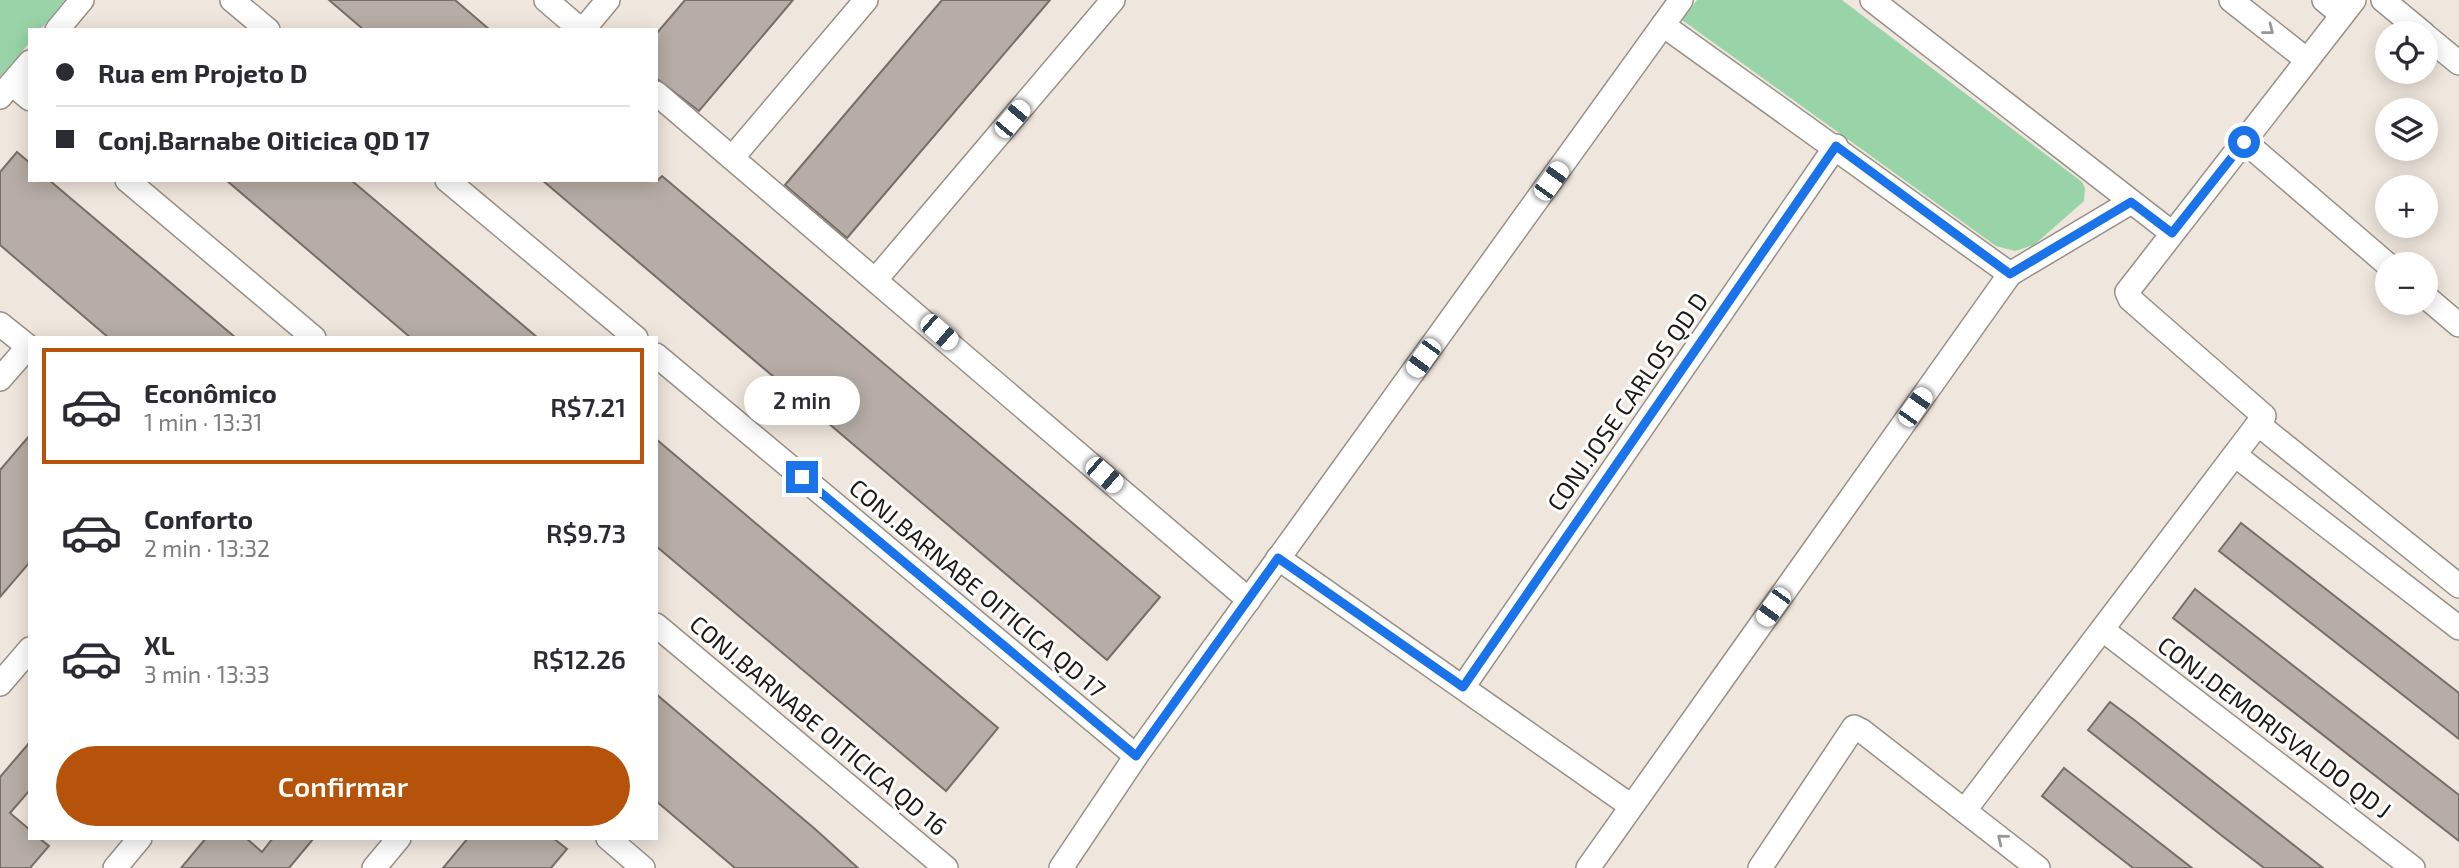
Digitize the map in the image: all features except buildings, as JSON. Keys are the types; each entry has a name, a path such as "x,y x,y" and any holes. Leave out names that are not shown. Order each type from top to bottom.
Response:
{"street":[{"path":"59,28 82,0"},
{"path":"232,0 266,28"},
{"path":"545,0 580,28"},
{"path":"584,28 608,0"},
{"path":"732,158 866,0"},
{"path":"877,278 1113,0"},
{"path":"1061,868 1136,756 1681,0"},
{"path":"1871,0 2172,233"},
{"path":"2231,0 2307,60"},
{"path":"1965,810 2264,415 2130,299 2127,292 2348,7 2324,0"},
{"path":"2383,0 2408,21"},
{"path":"1663,26 1836,146 2010,274"},
{"path":"2438,46 2459,63"},
{"path":"28,64 6,91 28,98"},
{"path":"658,95 877,278 1249,600"},
{"path":"2244,142 2375,254"},
{"name":"CONJ.JOSE CARLOS QD D","path":"1463,687 1836,146"},
{"path":"129,182 312,336"},
{"path":"449,182 634,336"},
{"path":"1588,868 2010,274 2131,202"},
{"path":"2438,307 2459,325"},
{"path":"0,324 28,346"},
{"path":"0,379 28,348"},
{"name":"CONJ.BARNABE OITICICA QD 17","path":"658,357 1136,756"},
{"path":"2258,424 2459,586"},
{"path":"2235,455 2459,628"},
{"path":"1278,558 1631,806"},
{"name":"CONJ.BARNABE OITICICA QD 16","path":"658,627 946,868"},
{"name":"CONJ.DEMORISVALDO QD J","path":"2103,630 2413,868"},
{"path":"0,684 28,651"},
{"path":"1760,868 1854,727 1965,810 2027,864"},
{"path":"115,868 138,840"},
{"path":"373,868 397,840"},
{"path":"610,840 634,865"}],"green space":[{"path":"0,0 65,0 42,28 28,28 28,44 0,77"},
{"path":"1697,0 1842,0 2082,182 2085,188 2084,201 2034,245 2015,251 1996,246 1682,20"}],"route":[{"path":"802,477 1136,756 1278,558 1463,687 1836,146 2010,274 2131,202 2172,233 2244,142"}]}
